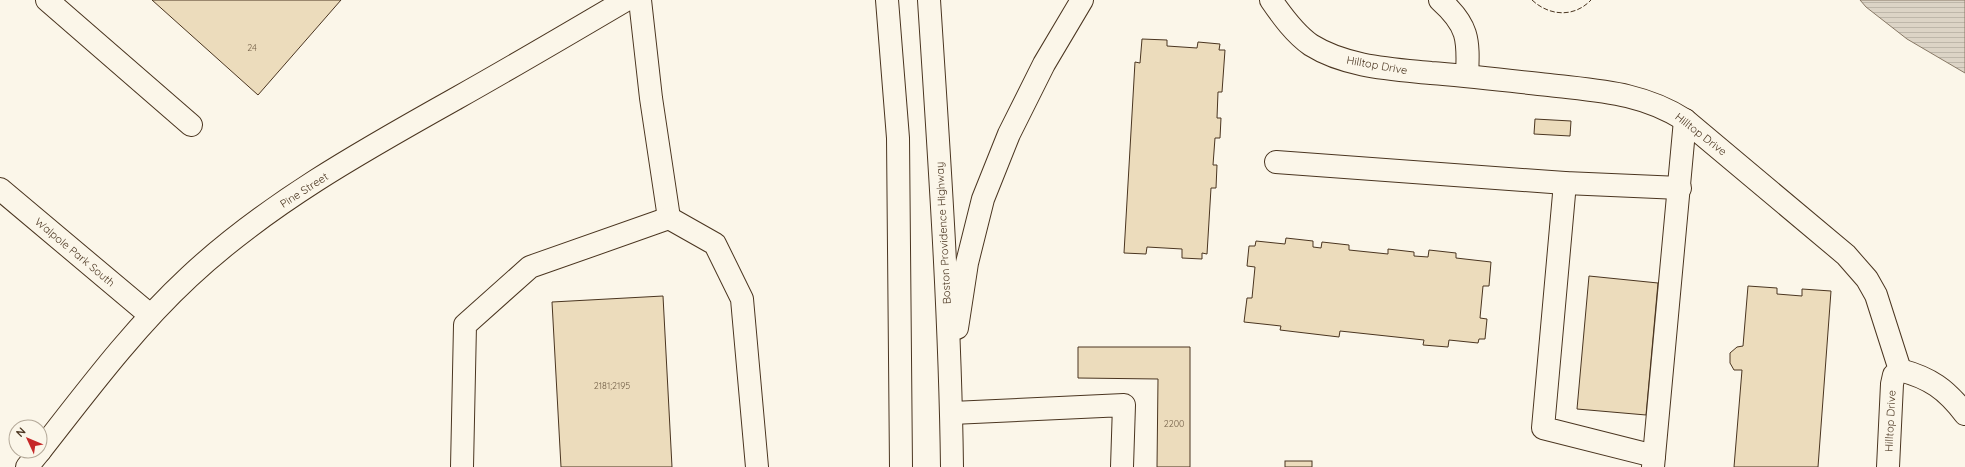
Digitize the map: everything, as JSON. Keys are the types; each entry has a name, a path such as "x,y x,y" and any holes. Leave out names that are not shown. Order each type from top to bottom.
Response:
{"street":[{"path":"47,0 191,125"},
{"name":"Pine Street","path":"48,441 118,352 150,315 188,277 228,242 287,200 393,134 626,0"},
{"path":"640,0 651,98 669,218"},
{"path":"887,0 898,138 901,467"},
{"name":"Boston Providence Highway","path":"929,0 938,140 952,413 952,467"},
{"path":"950,377 967,263 983,199 1009,134 1044,64 1082,0"},
{"name":"Hilltop Drive","path":"1271,0 1284,18 1311,45 1342,59 1389,69 1613,92 1639,98 1667,108 1685,120 1846,256 1867,279 1876,295 1900,370 1894,375 1892,384 1888,467"},
{"path":"1440,0 1456,16 1465,31 1469,50 1467,76"},
{"path":"1565,184 1543,428 1653,462 1680,188 1685,120"},
{"path":"1276,162 1565,184 1680,188"},
{"name":"Walpole Park South","path":"0,189 150,315"},
{"path":"462,467 466,325 530,267 669,218 715,244 742,299 757,467"},
{"path":"1900,370 1918,375 1937,384 1951,397 1965,414"},
{"path":"952,413 1124,405 1122,467"},
{"name":"Pine Street","path":"27,467 34,459"}],"shaded area":[{"path":"1860,0 1965,0 1965,73 1907,39 1866,7"}],"building":[{"path":"152,0 341,0 258,95"},
{"path":"1142,39 1167,40 1167,46 1197,48 1198,42 1220,44 1219,50 1225,50 1222,92 1218,92 1217,118 1221,118 1220,138 1215,138 1213,165 1217,165 1216,188 1211,188 1207,254 1202,253 1202,259 1182,258 1182,249 1147,247 1146,254 1124,253 1135,62 1140,63"},
{"path":"1535,119 1571,121 1570,136 1534,134"},
{"path":"1286,238 1313,241 1313,247 1321,248 1322,242 1349,245 1349,250 1388,254 1388,249 1414,252 1414,256 1428,257 1429,250 1456,253 1456,258 1491,262 1489,286 1483,286 1480,318 1487,319 1485,339 1479,339 1478,343 1449,340 1448,347 1423,345 1424,340 1340,331 1339,337 1280,330 1281,326 1244,322 1247,298 1252,298 1255,267 1247,266 1249,246 1255,246 1256,241 1285,244"},
{"path":"1589,276 1658,283 1646,415 1577,409"},
{"path":"1748,286 1777,288 1777,294 1802,296 1802,289 1831,291 1818,467 1734,467 1742,370 1734,370 1730,363 1730,353 1737,347 1743,346"},
{"path":"663,296 672,467 561,467 552,302"},
{"path":"1078,347 1190,347 1190,467 1157,467 1158,379 1078,378"},
{"path":"1285,461 1312,461 1312,467 1285,467"}],"fence":[{"path":"1532,0 1546,9 1562,13 1577,10 1591,0"}]}
